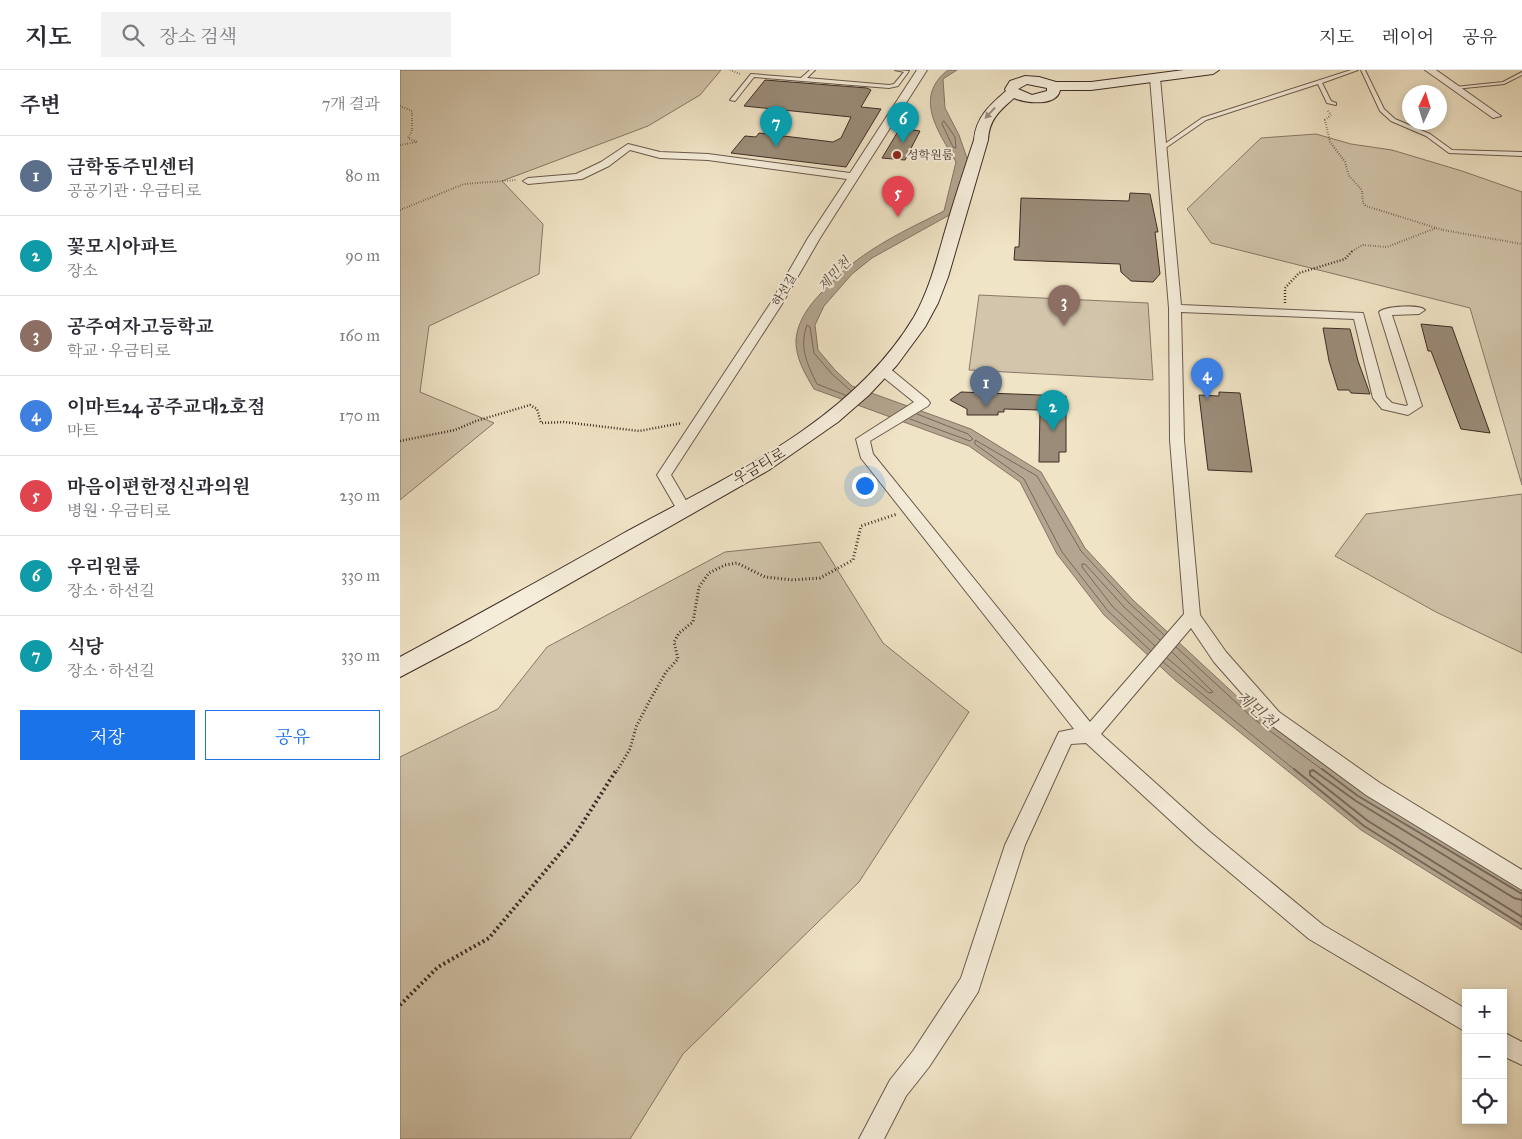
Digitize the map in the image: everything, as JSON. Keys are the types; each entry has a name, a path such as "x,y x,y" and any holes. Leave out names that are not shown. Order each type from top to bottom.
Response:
{"main road":[{"name":"우금티로","path":"981,140 1008,112 1045,94 1207,70"},
{"path":"1037,75 1045,94 1021,97 1019,81 1037,75"},
{"name":"우금티로","path":"400,668 785,452 841,412 870,385 896,357 918,325 936,288 981,140 981,129 984,120 1019,81"}],"street":[{"path":"1430,70 1496,116"},
{"name":"하선길","path":"684,509 664,475 776,304 916,71"},
{"path":"1155,78 1175,308 1177,440 1192,616 1220,657 1273,717 1373,789 1522,880"},
{"path":"528,181 578,178 605,164 628,148 660,154 708,158 853,177"},
{"path":"1175,308 1359,316 1380,398 1387,406 1408,411 1415,406 1385,312 1419,310"},
{"path":"883,370 923,403 863,439 866,455 1090,735 1203,838 1316,932 1462,1019"},
{"path":"871,1139 898,1088 920,1059 970,984 1015,846 1064,737 1090,735 1192,616"},
{"path":"1507,1045 1522,1054"}],"lane":[{"path":"803,79 813,70"},
{"path":"897,70 916,71"},
{"path":"1162,148 1204,119 1356,70"},
{"path":"1364,70 1382,110 1394,120 1428,134 1452,152 1522,154"},
{"path":"733,100 752,75 889,87 896,85 916,71"},
{"path":"1455,88 1504,83 1522,73"},
{"path":"1319,82 1331,103"}],"path":[{"path":"1331,103 1322,106 1331,115 1326,120 1330,142 1345,162 1349,176 1362,190 1362,203 1375,210 1437,228 1488,240 1522,244"},
{"path":"400,106 412,111 412,131 408,138 418,142 400,145"},
{"path":"400,210 414,207 456,186 493,180 528,181"},
{"path":"1281,312 1285,304 1285,288 1299,273 1345,259 1355,248 1363,246 1387,247 1437,228"},
{"path":"400,441 455,430 476,421 530,405 538,409 540,422 572,421 620,430 646,431 699,420"},
{"path":"400,1005 438,967 461,952 489,938 573,838 630,749 636,727 650,700 666,672 678,659 674,642 678,633 692,622 696,612 700,586 709,573 725,565 737,563 765,577 793,580 820,578 853,560 861,526 909,510"}],"shaded area":[{"path":"400,70 721,70 700,95 648,126 502,181 543,224 539,274 429,326 420,392 494,423 400,500"},
{"path":"1316,134 1351,144 1392,150 1462,171 1522,192 1522,485 1470,308 1211,243 1187,209 1261,138"},
{"path":"979,295 1148,303 1153,380 969,370"},
{"path":"1522,494 1522,653 1436,612 1335,556 1366,514"},
{"path":"820,542 883,643 969,712 859,882 683,1054 630,1139 400,1139 400,757 498,709 547,647 725,552"}],"water":[{"name":"제민천","path":"948,70 957,70 943,79 945,108 959,135 968,161 953,213 872,258 852,274 824,306 815,325 818,350 852,386 971,429 1041,472 1085,548 1133,600 1257,715 1361,792 1522,890 1522,930 1361,830 1175,680 1104,615 1057,554 1020,482 969,446 814,389 801,365 796,346 797,332 808,308 835,279 864,255 944,211 956,162 936,126 930,103 932,91 938,80"}],"building":[{"path":"765,80 867,88 871,90 861,107 881,109 846,167 731,153 745,136 756,137 759,133 833,142 841,138 851,117 744,106"},
{"path":"900,128 920,131 905,160 882,158"},
{"path":"1130,193 1150,194 1158,232 1155,232 1160,274 1153,282 1131,281 1121,272 1120,264 1014,260 1015,247 1019,247 1021,198 1129,201"},
{"path":"1421,324 1452,327 1490,433 1461,429 1431,351 1428,351"},
{"path":"1323,328 1350,329 1358,361 1370,394 1338,390 1329,361"},
{"path":"961,392 1066,396 1066,452 1059,452 1059,462 1039,462 1040,410 1004,409 1004,412 998,412 998,415 967,415 967,409 950,400"},
{"path":"1219,392 1240,393 1252,472 1208,470 1199,395 1219,396"}],"place":[{"name":"우리원룸","path":"903,143"},
{"name":"식당","path":"776,147"},
{"name":"성학원룸","path":"897,155"},
{"name":"마음이편한정신과의원","path":"898,217"},
{"name":"공주여자고등학교","path":"1064,326"},
{"name":"이마트24 공주교대2호점","path":"1207,399"},
{"name":"금학동주민센터","path":"986,407"},
{"name":"꽃모시아파트","path":"1053,431"}]}
